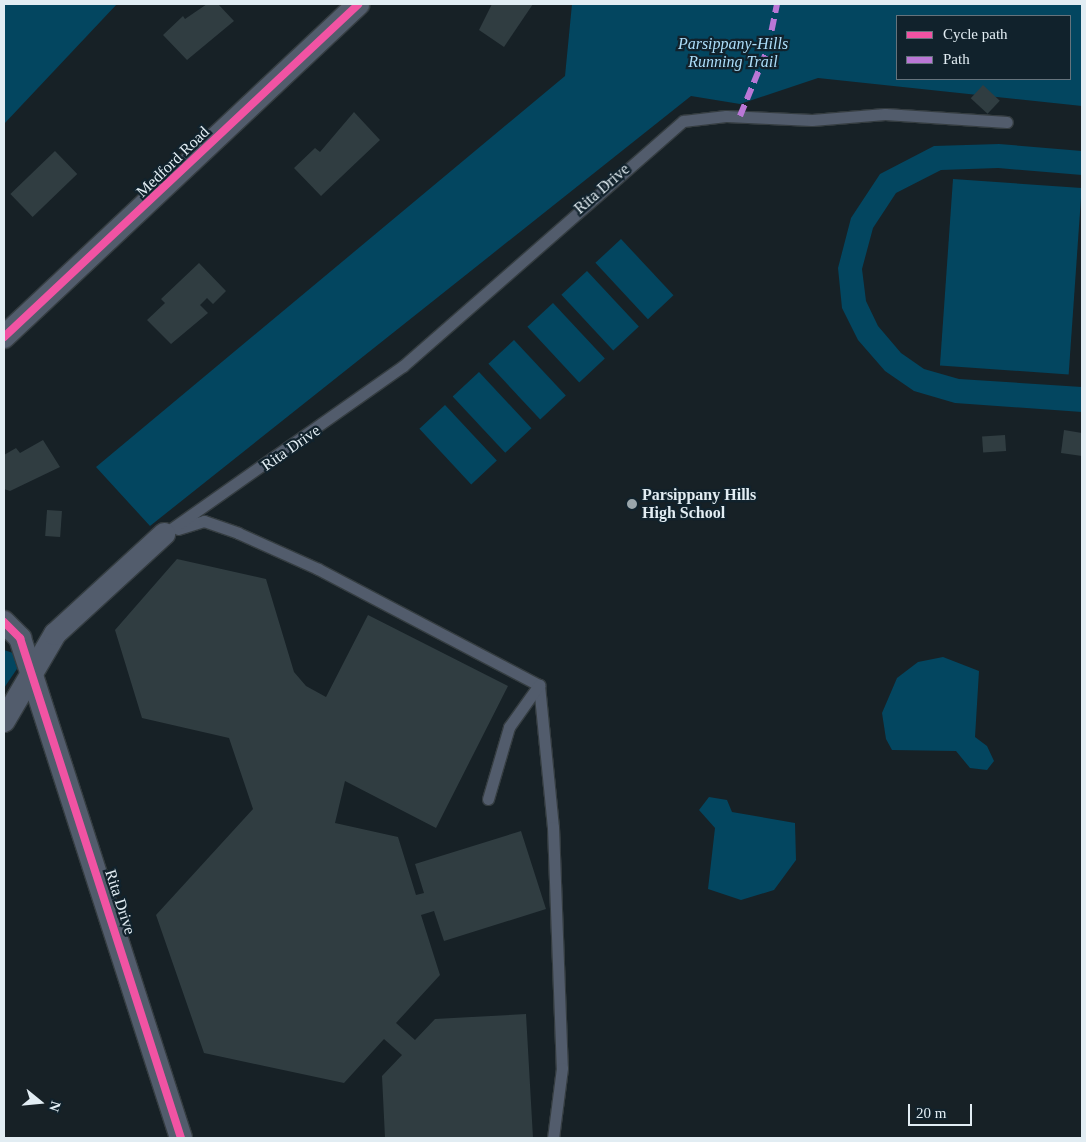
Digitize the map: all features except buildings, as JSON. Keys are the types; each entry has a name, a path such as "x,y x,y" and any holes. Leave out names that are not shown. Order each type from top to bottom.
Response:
{"street":[{"name":"Medford Road","path":"4,337 358,4"},
{"name":"Rita Drive","path":"164,534 55,634 32,674 181,1138"},
{"path":"4,622 20,638 32,674 4,721"}],"lane":[{"name":"Rita Drive","path":"164,534 404,366 683,121 726,116 812,120 885,114 1007,122"},
{"path":"164,534 204,521 238,533 318,569 539,685"},
{"path":"488,799 509,726 539,685"},
{"path":"539,685 553,827 561,1058 553,1138"}],"green space":[{"path":"4,4 117,4 4,124"},
{"name":"Parsippany-Hills Running Trail","path":"572,4 1082,4 1082,106 818,78 740,104 691,96 150,526 96,467 565,76"},
{"path":"999,144 1082,151 1082,175 998,168 941,170 896,193 873,228 862,269 866,301 878,326 901,353 924,369 959,379 1082,387 1082,412 955,403 914,391 885,371 858,340 842,308 838,268 851,218 880,174 934,146"},
{"path":"953,179 1082,188 1069,375 940,366"},
{"path":"621,239 674,295 648,319 595,263"},
{"path":"587,271 639,327 613,350 561,295"},
{"path":"553,303 605,359 579,382 527,327"},
{"path":"514,340 566,396 540,419 488,364"},
{"path":"479,372 532,428 505,453 453,397"},
{"path":"445,405 497,461 471,484 419,429"},
{"path":"4,650 25,657 4,688"},
{"path":"943,657 979,671 975,737 987,746 994,761 987,770 970,768 956,751 892,750 886,739 882,713 897,678 918,662"},
{"path":"709,797 727,800 732,812 795,823 796,860 774,890 741,900 708,889 715,828 699,810"}],"marked path":[{"path":"740,116 768,48 777,4"}],"cycle path":[{"path":"4,337 358,4"},
{"path":"4,622 20,638 181,1138"}],"place":[{"name":"Parsippany Hills High School","path":"632,504"}]}
